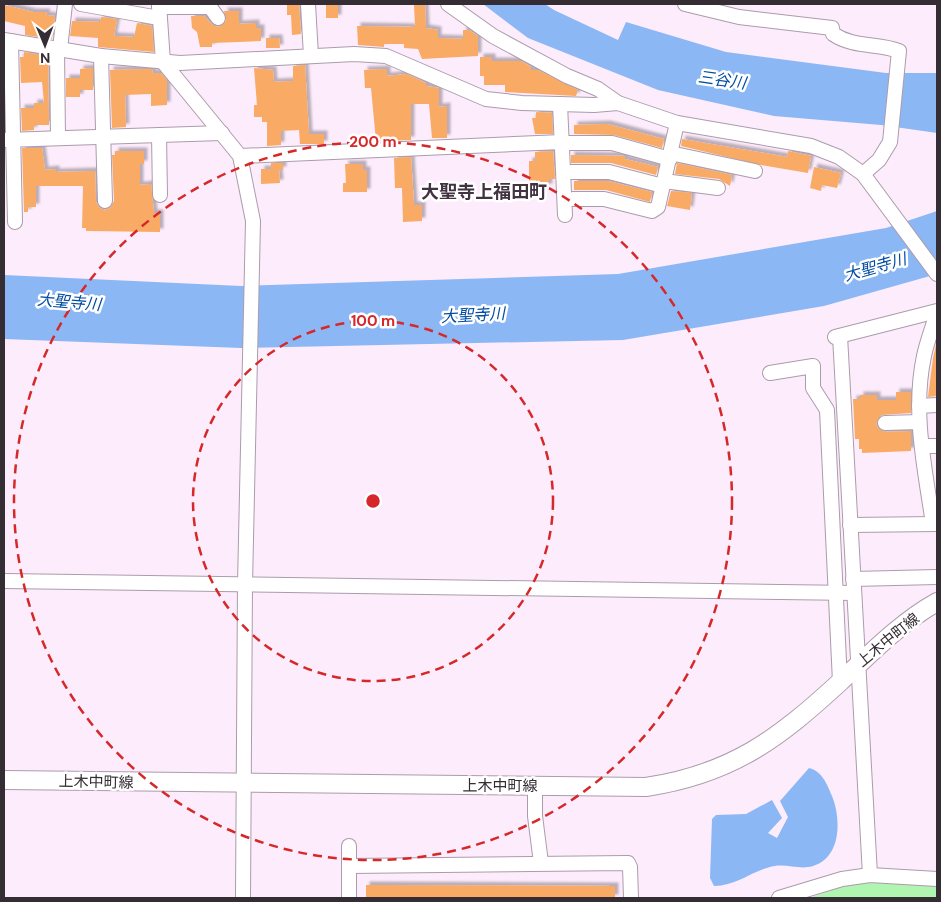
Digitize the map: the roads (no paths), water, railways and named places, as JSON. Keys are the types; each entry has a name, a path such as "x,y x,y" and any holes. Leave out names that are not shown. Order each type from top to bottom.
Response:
{"main road":[{"name":"上木中町線","path":"4,780 245,784 646,786 697,777 737,761 771,741 840,682 858,663 892,634 937,602"}],"street":[{"path":"58,138 58,49 65,4"},
{"path":"81,4 159,10 210,7 218,18"},
{"path":"308,4 311,56"},
{"path":"448,4 493,36 559,72 598,89 618,103 677,123 826,150 863,174 937,274"},
{"path":"685,4 739,17 832,28 834,34 840,39 863,46 890,48 899,51 890,142 885,152 863,174"},
{"path":"159,10 163,62 240,156 253,221 245,584 243,898"},
{"path":"15,222 8,140 7,40 101,56 163,62 354,54 386,56 486,99 508,102 560,104 618,103"},
{"path":"101,56 105,201"},
{"path":"560,104 565,143 564,216"},
{"path":"573,199 604,199 652,210 658,207 677,123"},
{"path":"8,140 222,133"},
{"path":"159,135 160,195"},
{"path":"240,156 565,143 612,143 670,156 754,171"},
{"path":"571,172 609,172 663,183 718,188"},
{"path":"870,875 838,337 937,312"},
{"path":"850,525 935,524 922,446 919,406 924,355 937,312"},
{"path":"770,373 813,366 813,388 827,410 840,682"},
{"path":"919,406 937,405"},
{"path":"885,423 919,422"},
{"path":"922,446 937,446"},
{"path":"4,581 835,592 854,586 937,577"},
{"path":"535,786 535,816 541,863"},
{"path":"349,846 349,898"},
{"path":"349,866 628,863 630,867 630,898"},
{"path":"779,898 842,879 870,875 937,879"}],"water":[{"name":"三谷川","path":"483,4 545,4 618,40 626,22 726,52 886,73 937,73 937,133 881,125 774,116 658,90 528,38"},
{"name":"大聖寺川","path":"937,211 937,274 824,306 623,340 241,348 4,339 4,275 241,286 618,274 886,228"},
{"path":"809,768 817,772 824,779 835,805 838,825 837,836 829,854 823,861 813,866 775,866 760,870 731,883 714,886 710,878 712,819 716,815 746,814 772,800 782,818 768,833 777,838 788,817 780,801"}],"district":[{"name":"大聖寺上福田町","path":"484,192"}]}
